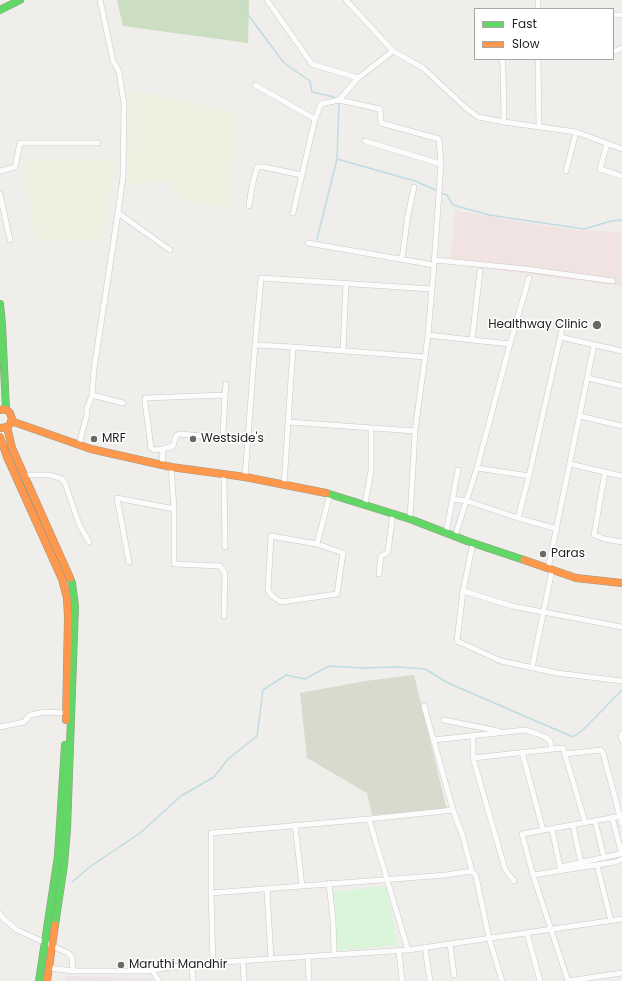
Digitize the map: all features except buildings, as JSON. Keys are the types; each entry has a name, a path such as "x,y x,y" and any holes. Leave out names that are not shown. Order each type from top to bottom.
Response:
{"main road":[{"path":"0,10 20,0"},
{"path":"0,304 2,325 3,410 10,414 12,419 6,425"},
{"path":"6,425 91,449 171,467 245,477 330,494 393,513 473,543 576,578 622,584"},
{"path":"6,425 12,448 72,583 75,606 67,829 64,865 40,981"},
{"path":"0,437 7,457 62,579 66,594 68,617 65,741 58,856 48,944 49,968 47,981"}],"street":[{"path":"79,445 87,414 86,409 92,395 94,368 123,177 124,104 119,71 113,61 100,0"},
{"path":"267,0 312,64 358,78"},
{"path":"346,0 393,51 423,68 466,108 478,117 576,132 622,149"},
{"path":"339,100 358,78 393,51"},
{"path":"502,60 504,122"},
{"path":"538,60 539,127"},
{"path":"254,85 314,120"},
{"path":"293,213 314,120 322,104 339,100 380,109 381,123 439,138 441,164 435,262 428,335 415,431 410,519"},
{"path":"566,171 576,132"},
{"path":"364,141 441,164"},
{"path":"0,171 15,167 20,143 98,143"},
{"path":"607,144 600,169 622,176"},
{"path":"249,206 257,167 264,166 302,175"},
{"path":"402,259 408,215 414,187"},
{"path":"0,194 10,240"},
{"path":"118,214 170,250"},
{"path":"308,243 402,259 526,269 613,281"},
{"path":"472,340 480,271"},
{"path":"245,477 261,278 432,289"},
{"path":"455,536 477,468 529,278"},
{"path":"343,351 346,283"},
{"path":"518,518 529,476 563,324"},
{"path":"428,335 510,344"},
{"path":"560,337 622,351"},
{"path":"256,345 424,357"},
{"path":"532,668 544,612 557,529 594,345"},
{"path":"284,484 293,347"},
{"path":"588,378 622,386"},
{"path":"225,395 145,398 151,448 154,450 173,446 176,436 179,434 216,437 222,436 226,384"},
{"path":"92,395 123,403"},
{"path":"580,416 622,426"},
{"path":"288,422 415,431"},
{"path":"365,504 371,471 371,428"},
{"path":"162,465 163,449"},
{"path":"570,464 622,476"},
{"path":"171,467 174,510 174,564 220,566 226,573 224,616"},
{"path":"477,468 529,476"},
{"path":"446,533 458,470"},
{"path":"605,472 594,535 605,539 622,542"},
{"path":"224,474 225,547"},
{"path":"24,475 50,475 62,479 65,483 79,524 89,542"},
{"path":"317,544 330,494"},
{"path":"129,562 117,498 174,510"},
{"path":"453,499 467,501 557,529"},
{"path":"378,574 382,556 388,551 393,513"},
{"path":"271,536 317,544 343,553 338,594 281,602 272,596 268,590 271,536"},
{"path":"473,543 463,591 457,640 501,661 557,673 622,681"},
{"path":"463,591 512,606 622,627"},
{"path":"424,706 453,810 462,834 472,871 476,876 489,938 502,981"},
{"path":"0,727 24,722 30,715 45,712 66,713"},
{"path":"444,720 504,732"},
{"path":"433,740 525,730 545,737 550,741 552,749"},
{"path":"622,733 622,740"},
{"path":"472,736 473,758 505,870 514,881"},
{"path":"473,758 563,748 585,822"},
{"path":"565,754 601,750 621,816 622,824"},
{"path":"522,752 543,830"},
{"path":"213,963 210,893 211,833 453,810"},
{"path":"621,816 522,834 568,981 622,973"},
{"path":"552,829 560,867 581,863 620,854 621,851 612,817"},
{"path":"369,819 408,950"},
{"path":"595,821 604,858"},
{"path":"295,825 302,886"},
{"path":"573,825 581,863"},
{"path":"534,875 615,862 622,859"},
{"path":"597,865 611,921"},
{"path":"210,893 446,875 472,871"},
{"path":"329,883 333,920 334,954"},
{"path":"270,958 266,891 271,888"},
{"path":"0,914 17,930 68,953 72,957 73,970"},
{"path":"49,968 73,970 152,970 192,964 408,950 622,919"},
{"path":"527,933 540,981"},
{"path":"450,944 454,975"},
{"path":"425,948 430,981"},
{"path":"399,950 402,981"},
{"path":"308,956 309,981"},
{"path":"243,961 244,981"},
{"path":"192,964 193,981"},
{"path":"152,970 159,981"}],"shaded area":[{"path":"455,210 576,230 622,232 622,286 450,264"},
{"path":"414,675 447,810 372,815 367,793 307,758 300,693 365,681"},
{"path":"65,976 151,978 152,981 65,981"}],"green space":[{"path":"117,0 249,0 248,43 123,26"},
{"path":"130,90 237,113 228,208 179,198 168,181 128,185"},
{"path":"116,159 101,240 35,239 24,160"},
{"path":"386,886 398,945 337,951 332,892"}],"waterway":[{"path":"241,0 249,16 284,63 310,81 312,92 334,97 335,99"},
{"path":"317,239 337,159 339,104 337,102"},
{"path":"337,159 415,181 438,191"},
{"path":"441,193 447,195 453,205 489,215 584,229 611,221 622,220"},
{"path":"72,882 91,866 140,833 181,796 214,777 228,759 257,736 263,690 286,675 305,679 329,666 425,669 448,683 573,737 584,729 622,690"}],"traffic: fast":[{"path":"0,10 20,0"},
{"path":"0,304 6,410"},
{"path":"326,493 410,519 467,541 524,560"},
{"path":"55,925 64,865 67,829 75,606 70,578"},
{"path":"39,981 58,856 65,745"}],"traffic: slow":[{"path":"0,410 4,409 8,411 12,419 7,427 0,428"},
{"path":"11,421 91,449 171,467 245,477 326,493"},
{"path":"7,427 12,448 70,578"},
{"path":"0,437 7,457 62,579 67,598 66,720"},
{"path":"524,560 576,578 622,583"},
{"path":"47,981 55,925"}],"place":[{"name":"Healthway Clinic","path":"597,325"},
{"name":"MRF","path":"94,439"},
{"name":"Westside's","path":"193,439"},
{"name":"Paras","path":"543,554"},
{"name":"Maruthi Mandhir","path":"121,965"}]}
